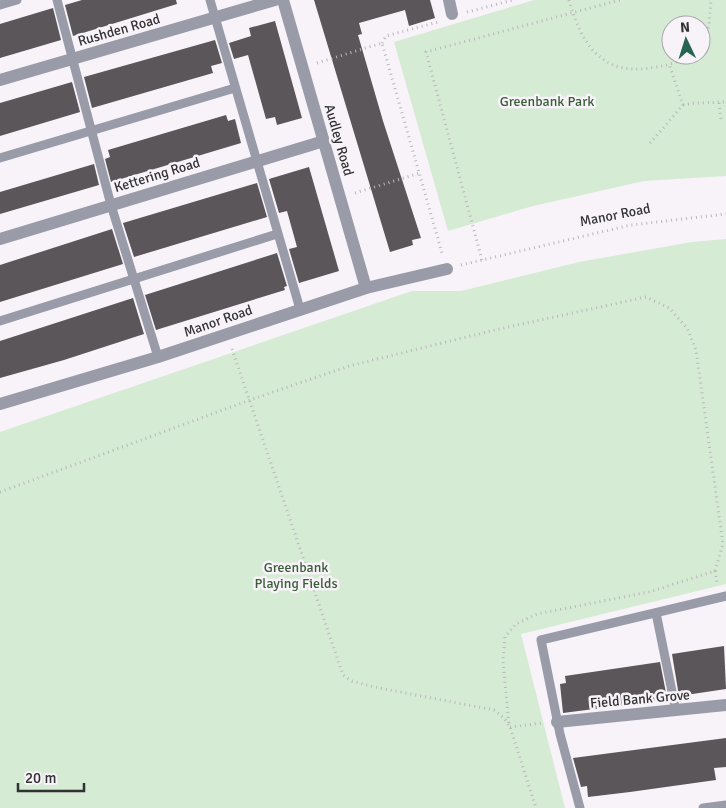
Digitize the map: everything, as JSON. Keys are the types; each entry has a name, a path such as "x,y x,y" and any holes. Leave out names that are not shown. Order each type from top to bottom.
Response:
{"street":[{"name":"Rushden Road","path":"0,80 275,0"},
{"name":"Audley Road","path":"283,0 366,288"},
{"path":"448,0 452,14"},
{"name":"Kettering Road","path":"0,239 324,141"},
{"name":"Manor Road","path":"0,403 158,357 366,288 447,269"},
{"name":"Field Bank Grove","path":"557,722 726,706"}],"lane":[{"path":"0,5 17,0"},
{"path":"57,0 111,205 158,357"},
{"path":"210,0 300,309"},
{"path":"0,158 235,88"},
{"path":"0,321 277,234"},
{"path":"580,808 557,722 542,640 726,596"},
{"path":"656,613 676,711"},
{"path":"703,808 726,805"}],"path":[{"path":"569,0 572,12 588,47 606,62 632,71 664,65"},
{"path":"572,12 620,0"},
{"path":"710,15 711,0"},
{"name":"Manor Road","path":"572,12 426,52 482,260 631,225 726,214"},
{"path":"302,68 382,43 447,269"},
{"path":"669,65 683,106"},
{"path":"650,143 683,106 726,102"},
{"path":"719,103 721,119"},
{"path":"340,197 420,173"},
{"path":"0,492 348,366 500,329 646,297 669,308 687,328 696,350 723,544 715,571 718,586"},
{"path":"227,335 342,675 352,681 374,687 494,710 509,726"},
{"path":"536,808 509,726 503,661 505,637 516,624 536,614 650,592 715,571"},
{"path":"509,726 534,724"}],"green space":[{"name":"Greenbank Park","path":"534,0 726,0 726,176 644,181 533,206 448,231 394,42"},
{"name":"Greenbank Playing Fields","path":"726,239 726,584 521,634 565,808 0,808 0,432 412,291 461,291 579,262 692,242"}],"building":[{"path":"82,0 176,0 177,4 73,36 65,5"},
{"path":"314,0 430,0 435,18 409,26 405,10 359,23 362,34 358,35 383,121 421,238 412,240 413,245 390,252"},
{"path":"53,8 61,40 0,58 0,24"},
{"path":"275,21 302,118 277,125 275,117 266,119 248,55 234,59 229,43 251,36 249,28"},
{"path":"215,40 222,63 211,66 213,73 92,108 84,77"},
{"path":"72,82 80,112 0,136 0,103"},
{"path":"226,115 228,121 235,119 241,143 111,182 105,159 110,157 108,150"},
{"path":"94,164 99,185 0,214 0,192"},
{"path":"309,167 339,271 299,283 289,249 297,247 287,211 279,213 269,179"},
{"path":"257,183 267,217 134,257 123,223"},
{"path":"112,229 123,264 0,302 0,265"},
{"path":"277,253 287,286 284,287 285,290 156,330 145,295"},
{"path":"133,298 144,334 0,378 0,341"},
{"path":"724,646 726,689 679,696 672,654"},
{"path":"660,662 667,698 663,698 664,700 563,713 560,684 566,683 565,676"},
{"path":"726,738 726,767 714,768 716,780 630,792 588,797 587,786 581,787 573,758"}]}
